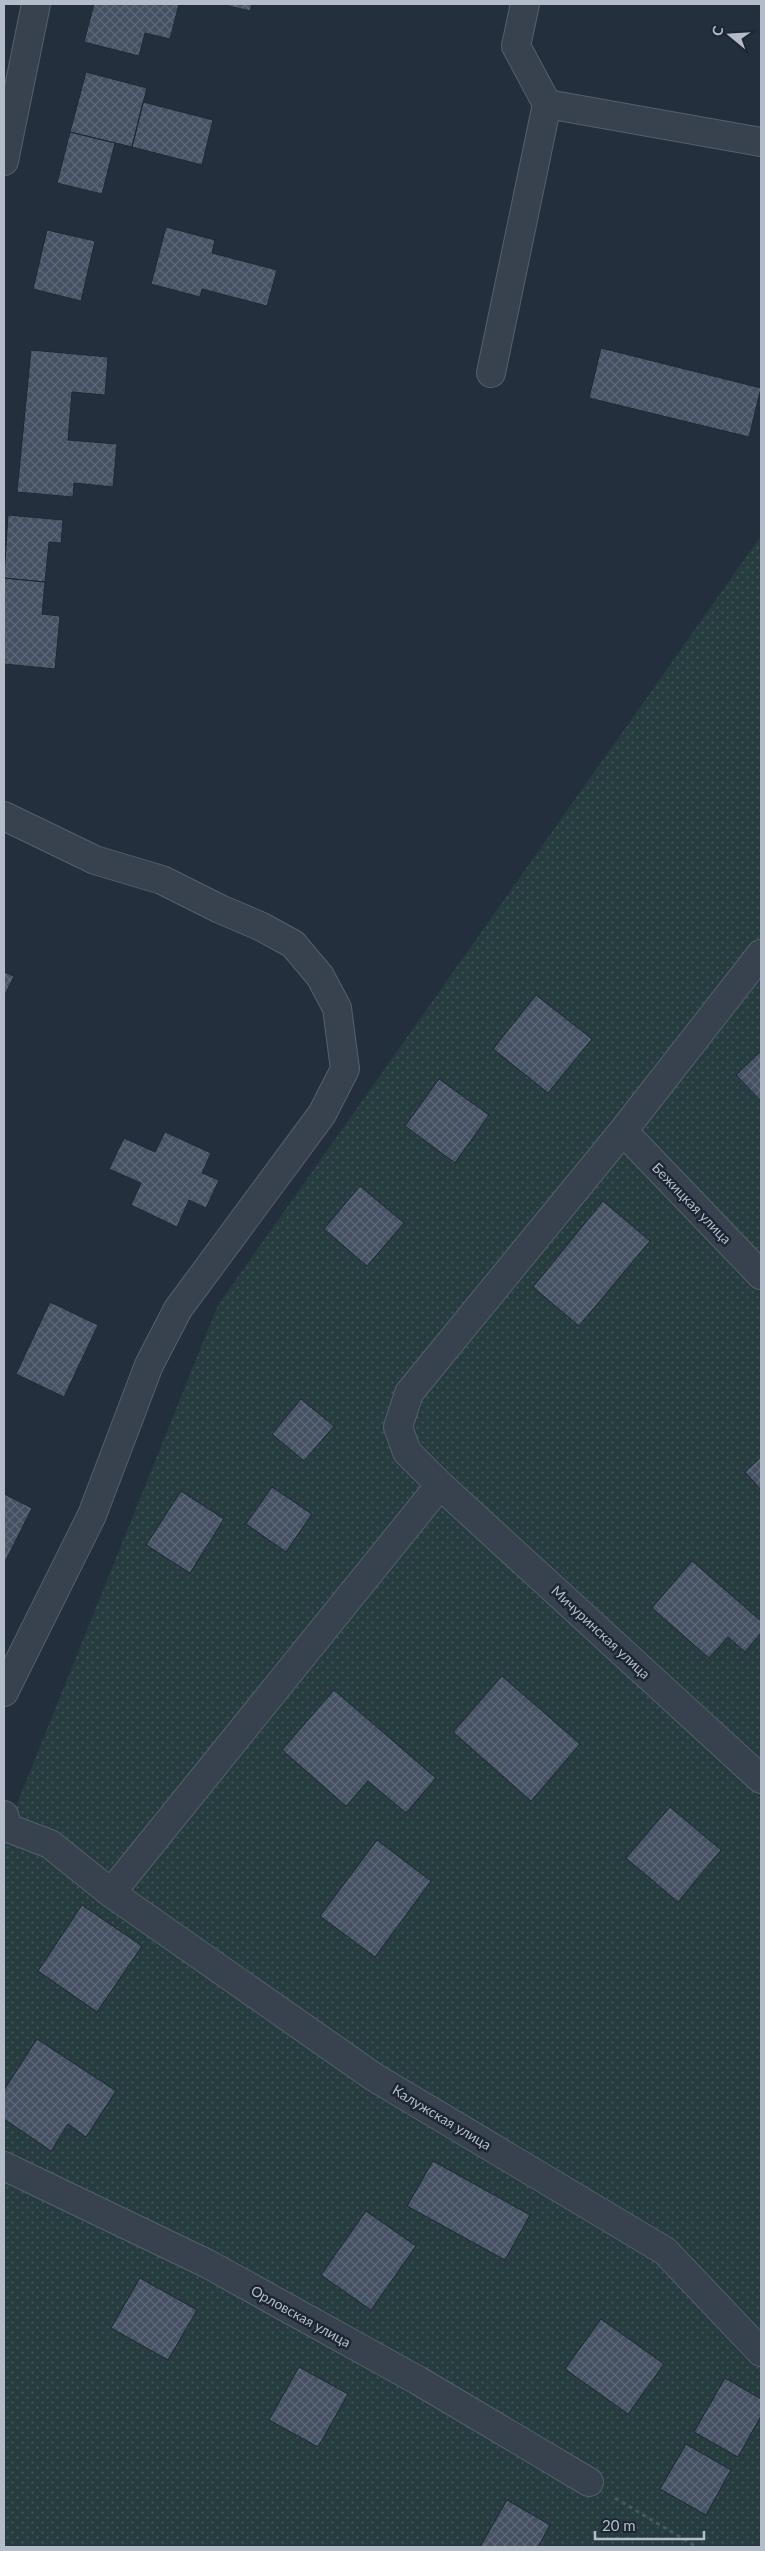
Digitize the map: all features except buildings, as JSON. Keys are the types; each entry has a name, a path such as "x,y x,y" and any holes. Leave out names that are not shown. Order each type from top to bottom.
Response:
{"street":[{"path":"4,161 36,4"},
{"path":"491,373 547,104 516,46 525,4"},
{"path":"547,104 761,142"},
{"path":"4,816 95,860 162,880 220,910 260,926 292,944 320,976 337,1008 345,1069 322,1114 178,1309 149,1365 92,1515 4,1692"},
{"name":"Мичуринская улица","path":"761,954 623,1131 409,1393 398,1427 407,1452 440,1485 761,1779"},
{"name":"Бежицкая улица","path":"623,1131 761,1275"},
{"path":"111,1893 440,1485"},
{"name":"Калужская улица","path":"5,1826 50,1844 111,1893 374,2077 665,2251 761,2352"},
{"name":"Орловская улица","path":"4,2166 208,2264 420,2381 589,2482"}],"path":[{"path":"589,2482 697,2547"}],"green space":[{"path":"761,536 761,2547 4,2547 4,1836 218,1305"}]}
